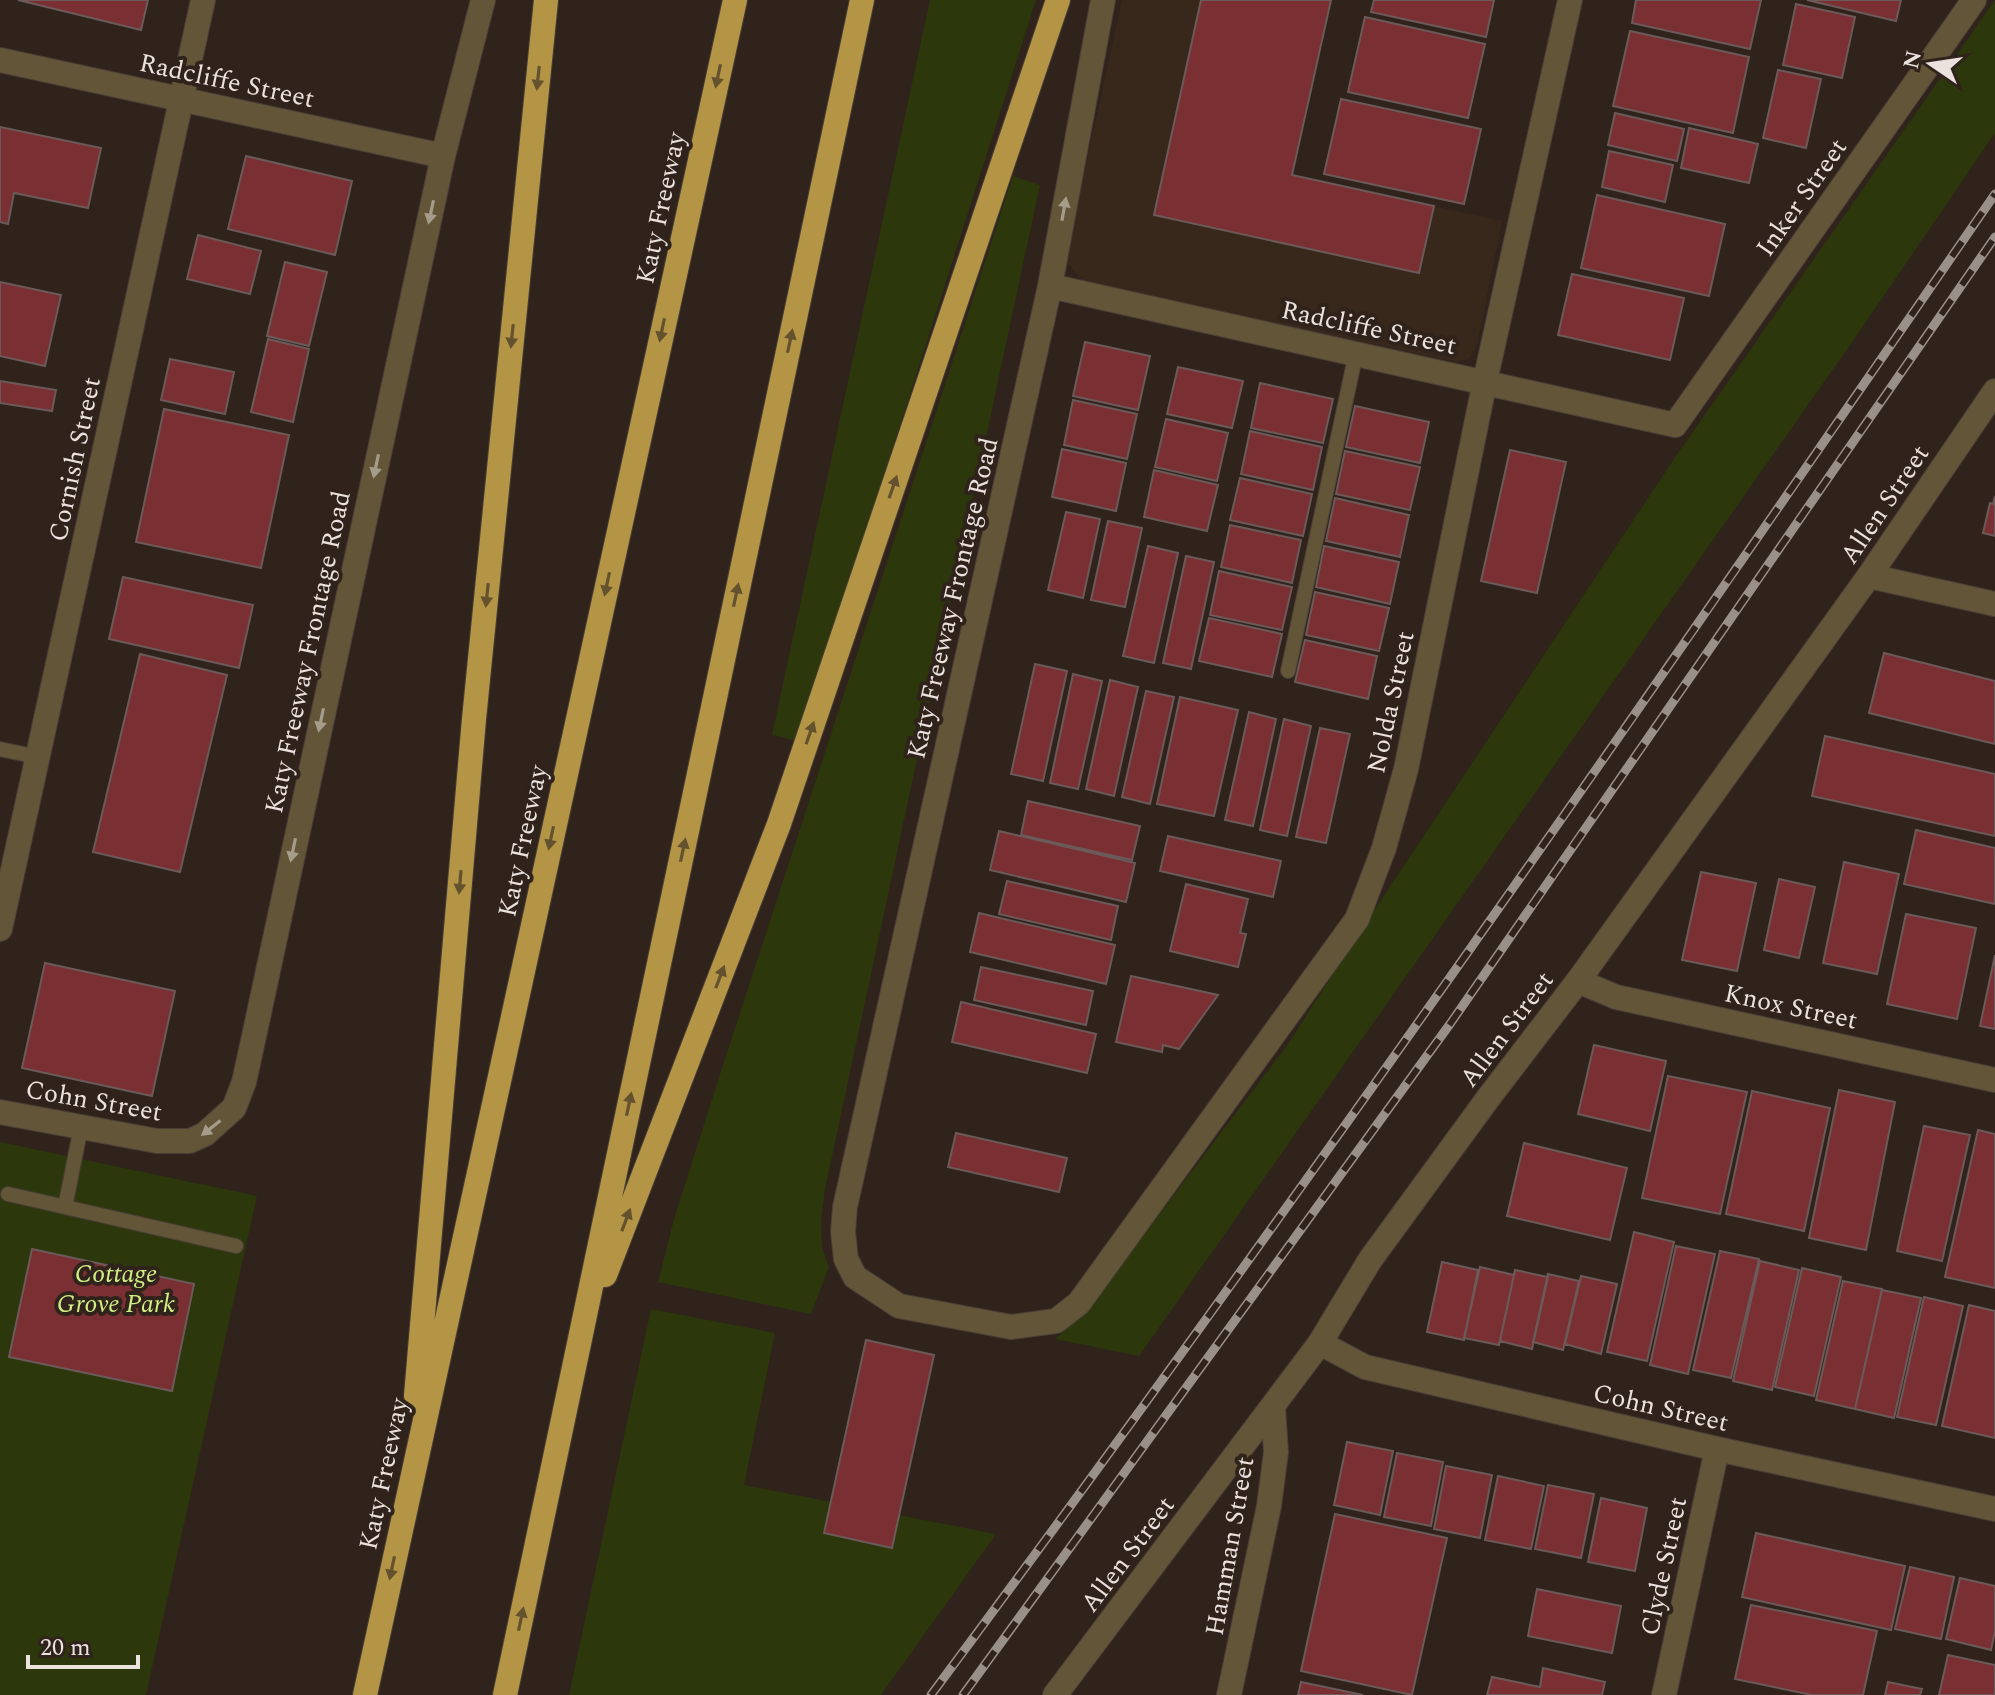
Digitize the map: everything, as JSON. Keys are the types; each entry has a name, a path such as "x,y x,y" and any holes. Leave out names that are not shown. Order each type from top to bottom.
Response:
{"highway":[{"path":"408,1492 474,719 546,0"},
{"name":"Katy Freeway","path":"365,1695 735,0"},
{"path":"505,1695 862,0"},
{"path":"578,1345 779,824 1058,0"}],"street":[{"name":"Cornish Street","path":"0,929 203,0"},
{"name":"Katy Freeway Frontage Road","path":"244,1082 443,156 483,0"},
{"name":"Katy Freeway Frontage Road","path":"1056,1321 1011,1327 899,1306 855,1277 846,1259 843,1232 845,1207 1050,286 1103,0"},
{"name":"Nolda Street","path":"1056,1321 1079,1303 1357,919 1384,848 1406,769 1485,381 1570,0"},
{"name":"Inker Street","path":"1675,425 1974,0"},
{"name":"Radcliffe Street","path":"0,60 443,156"},
{"name":"Radcliffe Street","path":"1050,286 1675,425"},
{"name":"Allen Street","path":"1055,1695 1320,1343 1370,1260 1578,981 1869,576 1995,391"},
{"path":"1869,576 1995,604"},
{"name":"Knox Street","path":"1578,981 1616,997 1995,1080"},
{"name":"Cohn Street","path":"0,1112 157,1141 190,1141 205,1134 234,1108 244,1082"},
{"name":"Cohn Street","path":"1320,1343 1365,1367 1717,1449 1995,1509"},
{"name":"Hamman Street","path":"1229,1695 1269,1506 1276,1452 1273,1407"},
{"name":"Clyde Street","path":"1664,1695 1717,1449"}],"lane":[{"path":"1288,671 1356,353"},
{"path":"0,749 38,757"},
{"path":"65,1207 81,1127"},
{"path":"8,1194 236,1246"}],"shaded area":[{"path":"1122,0 1331,0 1292,175 1502,221 1477,346 1469,359 1456,362 1084,282 1068,264 1068,247"}],"green space":[{"path":"930,0 1036,0 797,741 772,735"},
{"path":"1995,0 1995,133 1855,338 1139,1356 1055,1339 1085,1313 1288,1044 1676,456"},
{"path":"1013,176 1040,185 825,1189 822,1248 829,1267 811,1314 658,1282 674,1219 722,1068"},
{"name":"Cottage Grove Park","path":"0,1142 257,1196 146,1695 0,1695"},
{"path":"651,1309 775,1333 744,1485 996,1534 881,1695 569,1695"}],"building":[{"path":"18,0 148,0 141,30"},
{"path":"1201,0 1331,0 1292,175 1434,206 1419,273 1154,215"},
{"path":"1374,0 1494,0 1486,37 1371,12"},
{"path":"1636,0 1761,0 1750,49 1632,23"},
{"path":"1807,0 1901,0 1896,21"},
{"path":"1796,4 1855,17 1842,78 1783,65"},
{"path":"1365,17 1485,44 1468,118 1348,92"},
{"path":"1630,31 1749,57 1733,133 1613,106"},
{"path":"1778,70 1821,79 1806,148 1763,138"},
{"path":"1341,99 1481,129 1464,204 1324,174"},
{"path":"1615,113 1684,129 1677,161 1608,145"},
{"path":"0,127 101,148 88,208 14,193 8,224 0,222"},
{"path":"1689,128 1758,144 1749,183 1681,168"},
{"path":"1609,151 1673,165 1665,202 1602,187"},
{"path":"246,156 352,181 335,255 228,229"},
{"path":"1597,195 1725,224 1709,296 1581,268"},
{"path":"198,235 261,251 250,294 187,279"},
{"path":"285,262 327,272 309,346 267,336"},
{"path":"1572,274 1684,298 1670,360 1558,335"},
{"path":"0,282 61,295 45,366 0,356"},
{"path":"268,339 309,349 293,422 251,412"},
{"path":"1085,342 1150,356 1138,410 1073,396"},
{"path":"170,359 234,372 225,414 161,400"},
{"path":"1178,367 1243,381 1232,428 1167,414"},
{"path":"0,381 56,390 52,411 0,403"},
{"path":"1260,383 1333,399 1323,443 1251,428"},
{"path":"1073,400 1137,414 1127,459 1064,445"},
{"path":"1355,406 1429,422 1420,463 1346,447"},
{"path":"164,409 289,435 261,568 136,542"},
{"path":"1166,419 1228,433 1217,481 1155,467"},
{"path":"1250,431 1322,447 1313,490 1241,474"},
{"path":"1062,449 1126,463 1116,511 1052,497"},
{"path":"1510,450 1566,462 1537,593 1481,581"},
{"path":"1345,451 1420,467 1410,510 1336,494"},
{"path":"1154,470 1218,485 1207,531 1144,517"},
{"path":"1240,478 1312,494 1303,536 1230,520"},
{"path":"1995,496 1995,536 1983,533 1990,503 1993,504"},
{"path":"1335,498 1409,515 1400,557 1326,541"},
{"path":"1066,512 1100,519 1083,598 1048,590"},
{"path":"1108,521 1142,528 1125,607 1091,600"},
{"path":"1230,525 1301,540 1292,583 1221,567"},
{"path":"1148,546 1178,553 1154,663 1123,656"},
{"path":"1324,546 1399,562 1390,604 1316,587"},
{"path":"1186,556 1214,562 1191,669 1163,663"},
{"path":"1219,571 1292,587 1282,630 1210,615"},
{"path":"123,577 253,605 239,668 109,639"},
{"path":"1315,592 1389,608 1379,651 1306,635"},
{"path":"1209,618 1282,634 1272,677 1199,661"},
{"path":"1305,640 1377,656 1368,699 1295,682"},
{"path":"1884,653 1995,681 1995,744 1869,713"},
{"path":"140,654 227,675 180,872 93,852"},
{"path":"1035,664 1067,671 1043,781 1011,774"},
{"path":"1073,674 1102,681 1078,789 1050,783"},
{"path":"1110,680 1138,687 1114,796 1086,789"},
{"path":"1146,691 1174,697 1150,804 1122,797"},
{"path":"1180,697 1238,710 1214,816 1157,804"},
{"path":"1249,712 1276,719 1253,826 1225,820"},
{"path":"1284,719 1311,726 1287,836 1260,830"},
{"path":"1320,728 1350,734 1326,843 1296,837"},
{"path":"1825,736 1995,774 1995,836 1812,796"},
{"path":"1028,801 1140,826 1132,860 1021,835"},
{"path":"1916,830 1995,848 1995,904 1904,884"},
{"path":"999,831 1135,863 1126,902 990,870"},
{"path":"1168,836 1281,861 1273,897 1160,871"},
{"path":"1844,862 1899,874 1877,974 1823,963"},
{"path":"1701,872 1756,883 1737,971 1682,960"},
{"path":"1779,879 1815,887 1799,958 1764,950"},
{"path":"1007,881 1118,906 1111,940 999,914"},
{"path":"1186,884 1248,899 1240,933 1246,934 1238,967 1170,951"},
{"path":"979,913 1115,945 1106,984 970,952"},
{"path":"1906,914 1976,928 1957,1019 1887,1004"},
{"path":"1995,955 1995,1029 1980,1026"},
{"path":"45,963 175,991 152,1096 22,1068"},
{"path":"981,967 1093,991 1086,1025 974,1000"},
{"path":"1131,976 1218,995 1179,1049 1163,1045 1162,1052 1116,1042"},
{"path":"961,1002 1096,1034 1087,1073 952,1042"},
{"path":"1594,1045 1666,1061 1650,1131 1578,1114"},
{"path":"1668,1076 1747,1092 1720,1214 1642,1198"},
{"path":"1839,1090 1895,1102 1866,1250 1809,1238"},
{"path":"1752,1091 1830,1108 1804,1231 1726,1214"},
{"path":"1924,1126 1970,1135 1942,1261 1897,1251"},
{"path":"1978,1130 1995,1134 1995,1288 1945,1277"},
{"path":"956,1133 1067,1158 1059,1192 948,1167"},
{"path":"1524,1143 1627,1168 1610,1240 1507,1216"},
{"path":"1634,1232 1674,1242 1647,1361 1607,1352"},
{"path":"1676,1246 1715,1254 1688,1374 1650,1365"},
{"path":"32,1249 194,1284 172,1391 9,1357"},
{"path":"1720,1251 1759,1259 1731,1378 1693,1370"},
{"path":"1760,1261 1799,1270 1772,1390 1733,1381"},
{"path":"1442,1262 1478,1270 1464,1340 1427,1332"},
{"path":"1480,1267 1514,1275 1499,1345 1464,1338"},
{"path":"1802,1268 1841,1277 1814,1396 1775,1387"},
{"path":"1515,1270 1548,1277 1532,1349 1500,1341"},
{"path":"1548,1274 1579,1281 1563,1350 1533,1342"},
{"path":"1581,1276 1617,1284 1601,1354 1565,1344"},
{"path":"1843,1281 1882,1289 1855,1409 1816,1400"},
{"path":"1882,1290 1921,1298 1894,1418 1855,1409"},
{"path":"1924,1297 1963,1306 1936,1425 1897,1417"},
{"path":"1969,1305 1995,1311 1995,1438 1942,1426"},
{"path":"866,1340 934,1355 892,1548 824,1533"},
{"path":"1347,1442 1393,1451 1380,1515 1334,1505"},
{"path":"1397,1453 1443,1462 1431,1526 1384,1517"},
{"path":"1446,1466 1492,1475 1480,1538 1434,1529"},
{"path":"1498,1476 1544,1486 1531,1549 1485,1540"},
{"path":"1548,1485 1594,1494 1581,1558 1535,1549"},
{"path":"1601,1498 1647,1508 1635,1571 1588,1562"},
{"path":"1335,1514 1447,1538 1412,1695 1301,1671"},
{"path":"1756,1533 1905,1566 1891,1630 1742,1597"},
{"path":"1910,1567 1954,1577 1941,1639 1895,1629"},
{"path":"1960,1578 1995,1586 1995,1631 1991,1650 1946,1639"},
{"path":"1537,1589 1621,1606 1612,1653 1528,1636"},
{"path":"1751,1605 1877,1631 1863,1695 1812,1695 1735,1679"},
{"path":"1948,1655 1995,1665 1995,1695 1939,1695"},
{"path":"1543,1668 1605,1682 1602,1695 1487,1695 1492,1677 1540,1687"},
{"path":"1301,1682 1363,1695 1298,1695"},
{"path":"1888,1682 1922,1689 1920,1695 1885,1695"}],"railway":[{"path":"931,1695 1337,1137 1995,194"},
{"path":"963,1695 1450,1024 1995,237"}]}
